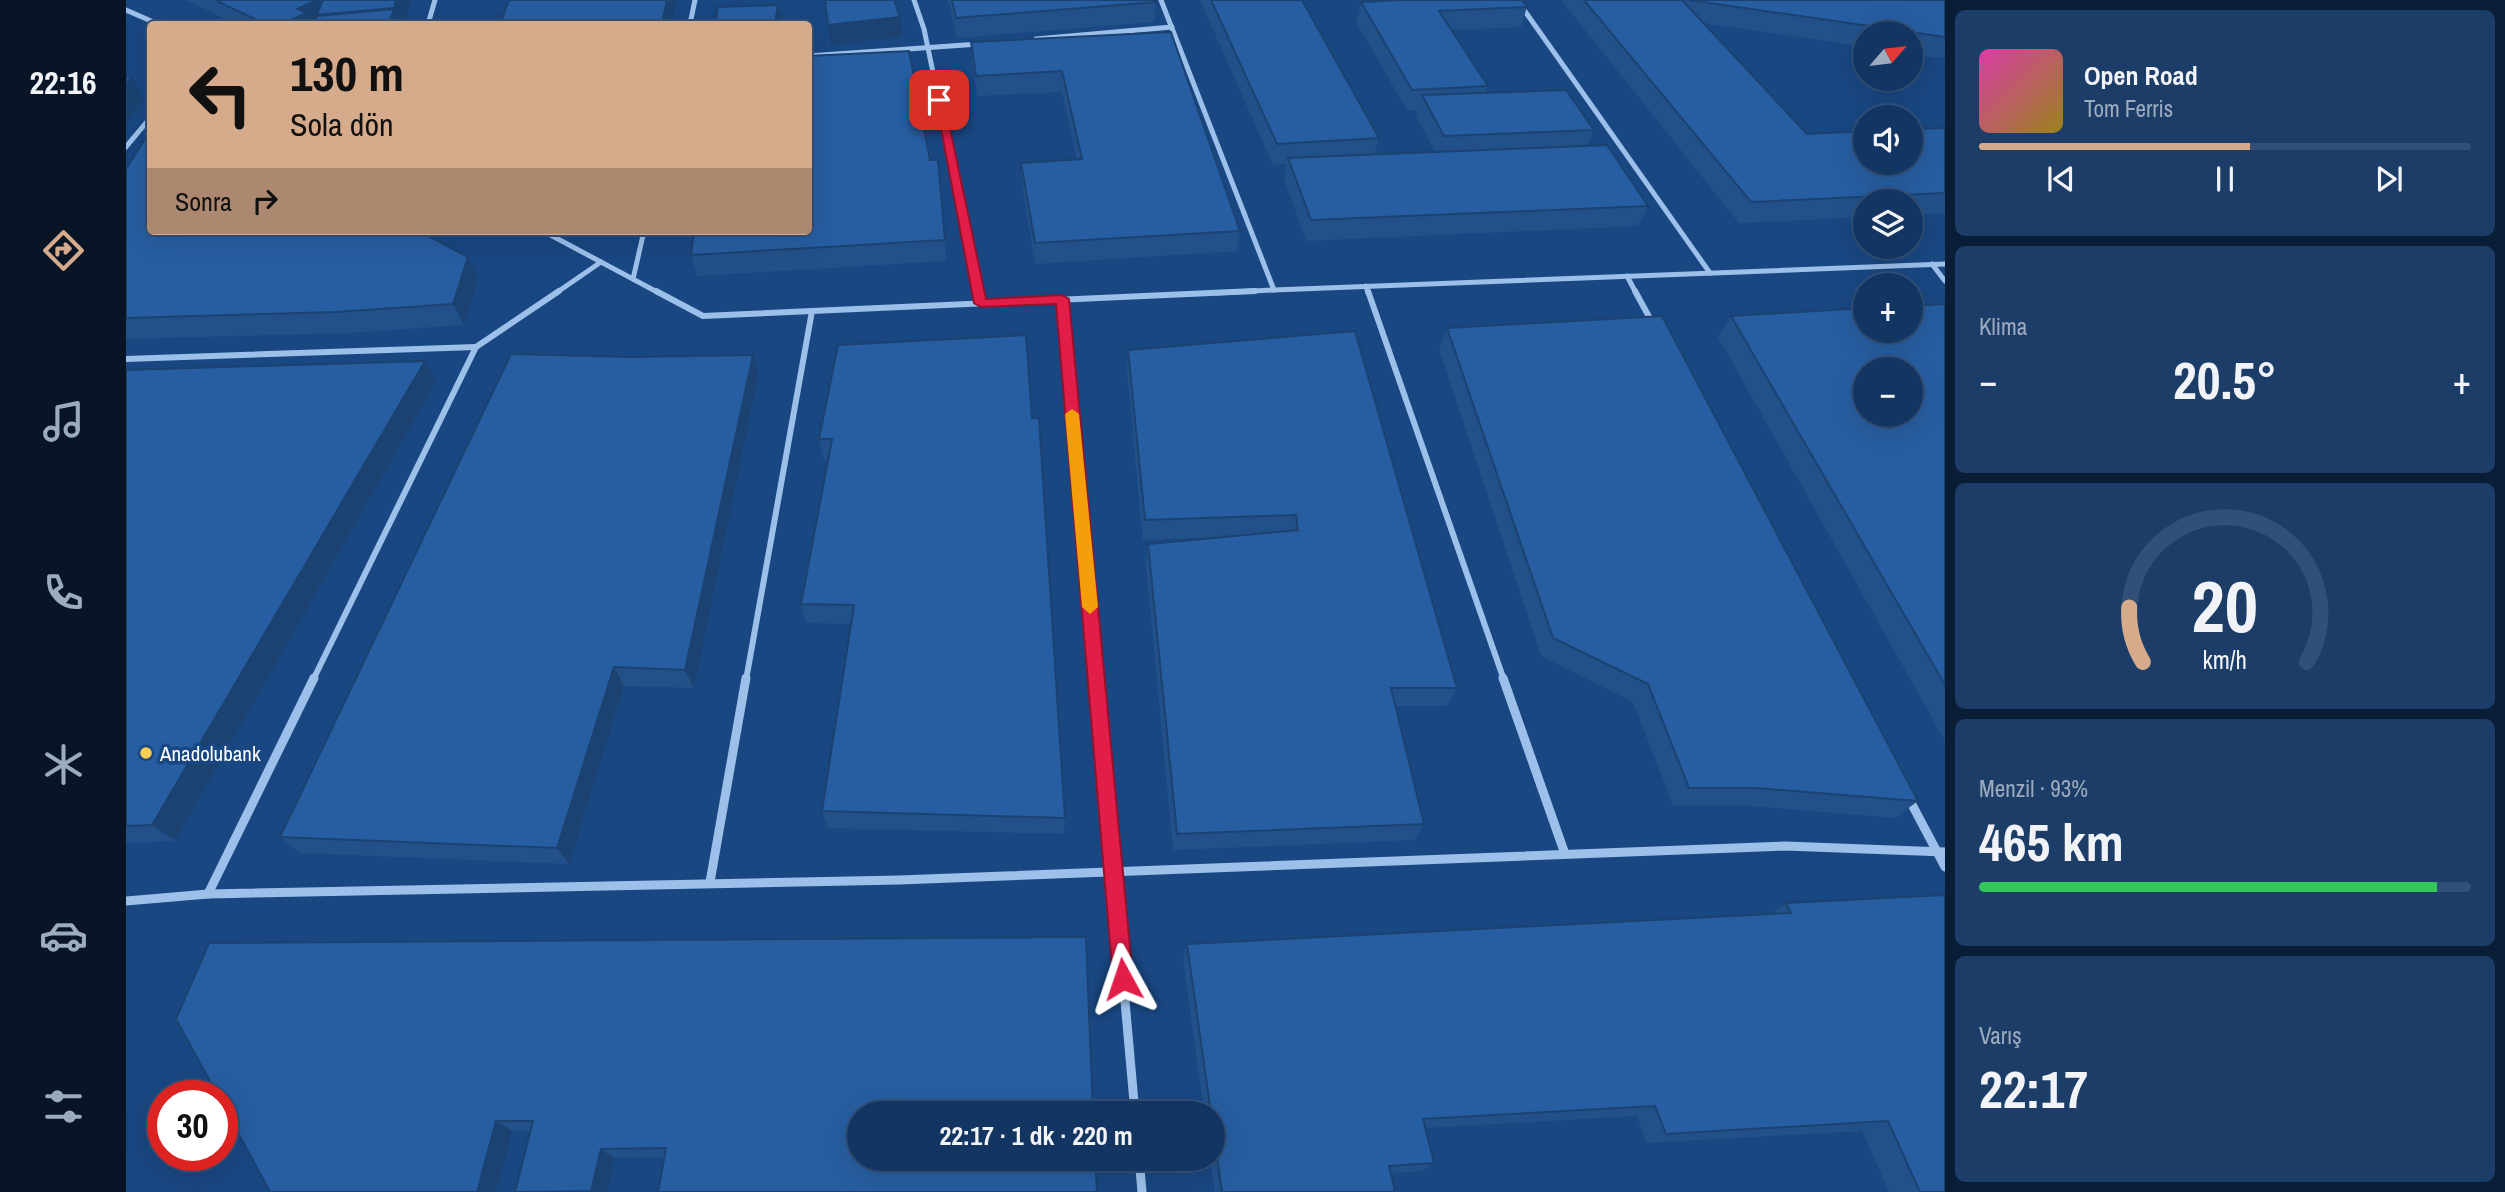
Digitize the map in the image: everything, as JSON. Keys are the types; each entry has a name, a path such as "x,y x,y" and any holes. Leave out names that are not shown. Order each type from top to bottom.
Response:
{"street":[{"path":"429,21 435,0"},
{"path":"691,21 695,0"},
{"path":"914,0 928,49 981,303"},
{"path":"1161,0 1274,290"},
{"path":"1517,0 1710,273"},
{"path":"126,10 151,21"},
{"path":"1023,40 1172,27"},
{"path":"812,56 982,44"},
{"path":"126,147 147,122"},
{"path":"550,235 703,316 1366,286 1945,264"},
{"path":"634,279 643,235"},
{"path":"208,894 476,347 601,262"},
{"path":"1932,264 1945,281"},
{"path":"1627,276 1660,337"},
{"path":"1366,286 1565,854"},
{"path":"1062,299 1134,1101"},
{"path":"710,882 813,311"},
{"path":"126,359 476,347"},
{"path":"1904,791 1941,852 1945,867"},
{"path":"126,901 208,894 899,880 1785,846 1941,852"},
{"path":"1140,1171 1142,1192"}],"building":[{"path":"215,0 315,1 297,9 307,13 289,21 259,21"},
{"path":"323,0 396,0 394,8 317,15"},
{"path":"509,0 667,0 663,21 501,21"},
{"path":"825,0 894,0 900,17 828,25"},
{"path":"952,0 1155,0 1156,2 956,18"},
{"path":"1211,0 1302,0 1379,138 1277,144"},
{"path":"1522,0 1527,7 1439,11 1488,86 1412,90 1361,2"},
{"path":"1584,0 1682,0 1807,134 1853,132 1853,175 1923,175 1923,129 1945,128 1945,193 1923,194 1923,189 1853,189 1853,197 1751,202"},
{"path":"1689,0 1945,0 1945,37 1923,34 1923,21 1853,21 1853,24"},
{"path":"778,5 775,21 716,21 718,7"},
{"path":"394,9 390,21 314,21 317,16"},
{"path":"1171,32 1240,231 1035,243 1021,163 1082,159 1062,71 976,76 971,42"},
{"path":"909,51 930,160 938,160 945,240 691,255 694,235 812,235 812,56"},
{"path":"1566,90 1594,130 1444,136 1422,95"},
{"path":"147,136 147,235 427,235 468,257 453,304 336,312 126,318 126,169"},
{"path":"1607,145 1648,206 1311,220 1288,158"},
{"path":"1945,304 1945,685 1731,316 1853,309 1853,343 1923,343 1923,305"},
{"path":"1662,316 1918,801 1756,788 1689,788 1648,684 1553,638 1447,328"},
{"path":"1355,331 1457,688 1391,688 1424,824 1177,834 1148,544 1298,530 1296,515 1145,520 1128,350"},
{"path":"1026,335 1032,418 1039,418 1065,818 822,811 854,605 801,604 832,439 819,439 838,345"},
{"path":"511,354 632,357 753,355 685,670 614,667 557,848 280,837"},
{"path":"425,361 152,825 126,826 126,370"},
{"path":"1945,895 1945,1192 1920,1192 1888,1121 1666,1134 1655,1106 1423,1119 1434,1163 1389,1166 1395,1192 1222,1192 1219,1171 1225,1171 1225,1101 1209,1101 1187,944 1791,913 1786,903"},
{"path":"1086,937 1093,1101 847,1101 847,1171 1096,1171 1097,1192 658,1192 666,1148 601,1149 591,1191 515,1192 533,1121 496,1121 477,1192 270,1192 238,1133 238,1080 209,1080 176,1019 209,943"}],"slow traffic":[{"path":"1072,414 1090,607"}],"place":[{"name":"Anadolubank","path":"146,753"}],"route":[{"path":"939,100 981,303 1062,299 1123,979"}]}
